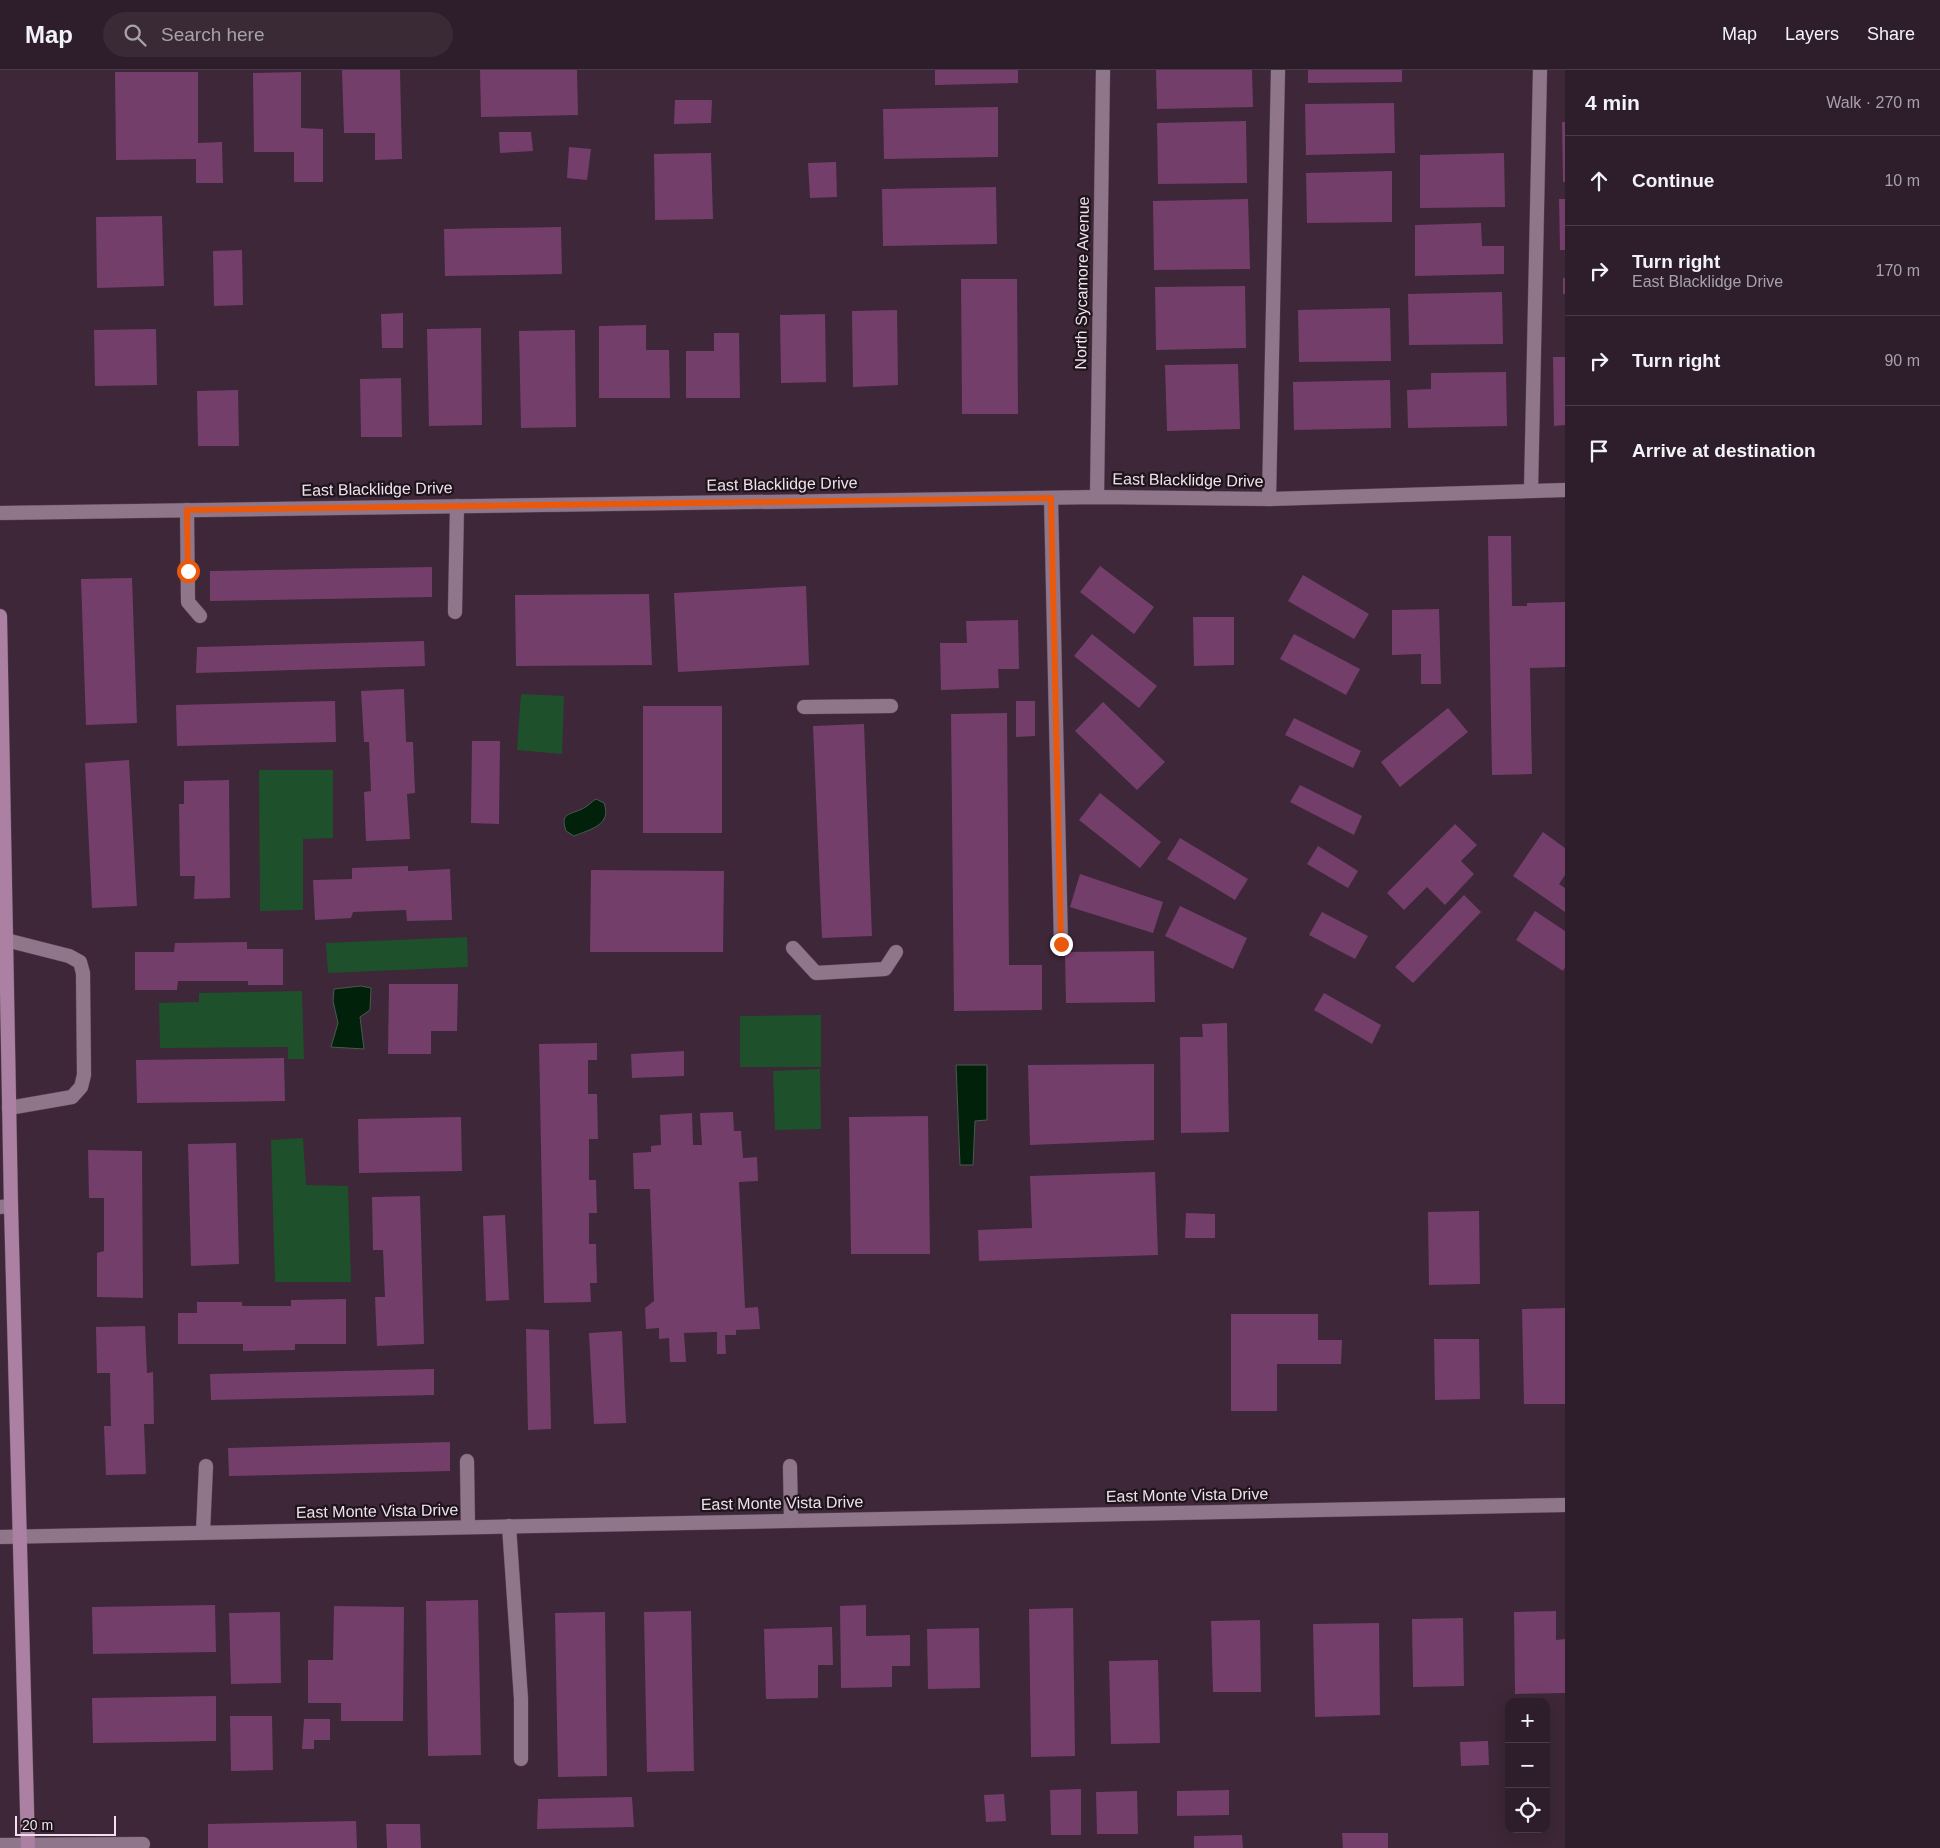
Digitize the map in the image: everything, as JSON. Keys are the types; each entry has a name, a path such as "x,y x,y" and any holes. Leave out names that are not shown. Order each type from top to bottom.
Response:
{"main road":[{"path":"0,616 3,900 6,940 4,996 9,1108 6,1207 20,1536 28,1846"}],"street":[{"name":"North Sycamore Avenue","path":"1097,497 1103,70"},
{"path":"1269,499 1278,70"},
{"path":"1531,491 1540,70"},
{"name":"East Blacklidge Drive","path":"0,512 1097,497 1269,499 1565,490"},
{"path":"1051,498 1061,944"},
{"path":"455,612 457,506"},
{"path":"187,510 188,602 200,616"},
{"path":"804,706 891,706"},
{"path":"6,940 68,956 80,962 83,973 84,1076 81,1087 72,1096 9,1108"},
{"path":"793,948 816,973 885,969 896,952"},
{"path":"467,1461 468,1527"},
{"path":"203,1532 206,1466"},
{"path":"790,1466 791,1520"},
{"name":"East Monte Vista Drive","path":"0,1537 1565,1505"},
{"path":"509,1526 521,1699 521,1759"},
{"path":"0,1845 143,1844"}],"shaded area":[{"path":"521,694 564,696 562,754 517,750"},
{"path":"259,770 333,770 333,838 303,839 303,910 260,911"},
{"path":"596,799 604,803 606,810 603,821 593,828 574,836 566,831 564,825 565,818"},
{"path":"467,937 468,967 328,973 326,943"},
{"path":"361,986 371,988 370,1010 360,1017 364,1049 331,1047 338,1023 333,1001 334,989"},
{"path":"302,991 304,1059 288,1059 288,1047 160,1048 159,1003 199,1002 199,993"},
{"path":"821,1015 821,1067 740,1067 740,1016"},
{"path":"956,1065 987,1065 987,1120 975,1121 973,1165 960,1165"},
{"path":"820,1069 821,1129 775,1130 773,1071"},
{"path":"303,1138 306,1185 348,1186 351,1282 275,1282 271,1140"}],"building":[{"path":"342,70 400,70 402,159 375,160 375,133 344,133"},
{"path":"480,70 577,70 578,115 481,117"},
{"path":"935,70 1018,70 1018,83 935,85"},
{"path":"1156,70 1252,70 1253,107 1157,109"},
{"path":"1308,70 1402,70 1402,82 1308,83"},
{"path":"115,72 198,72 198,143 222,142 223,183 196,183 196,159 116,160"},
{"path":"301,72 301,128 323,129 323,182 294,182 294,152 254,152 253,73"},
{"path":"675,100 712,100 711,123 674,124"},
{"path":"1394,103 1395,153 1306,155 1305,104"},
{"path":"998,107 998,157 884,159 883,109"},
{"path":"1246,121 1247,183 1158,184 1157,123"},
{"path":"1562,122 1565,122 1565,182 1563,182"},
{"path":"499,132 531,132 533,151 500,153"},
{"path":"569,147 591,149 587,180 567,178"},
{"path":"711,153 713,219 655,220 654,154"},
{"path":"1504,153 1505,207 1420,208 1420,155"},
{"path":"836,162 837,197 810,198 808,163"},
{"path":"1392,171 1392,222 1307,223 1306,173"},
{"path":"996,187 997,244 883,246 882,189"},
{"path":"1248,199 1250,269 1154,270 1153,201"},
{"path":"1559,199 1565,199 1565,250 1560,250"},
{"path":"162,216 164,286 97,288 96,217"},
{"path":"1481,223 1482,246 1504,246 1504,274 1415,276 1415,225"},
{"path":"561,227 562,274 445,276 444,229"},
{"path":"242,250 243,305 214,306 213,251"},
{"path":"1563,278 1565,278 1565,294 1563,294"},
{"path":"961,279 1017,279 1018,414 962,414"},
{"path":"1245,286 1246,348 1156,350 1155,287"},
{"path":"1502,292 1503,344 1409,345 1408,294"},
{"path":"1390,308 1391,361 1299,362 1298,310"},
{"path":"897,310 898,385 853,387 852,311"},
{"path":"403,313 403,348 382,348 381,314"},
{"path":"825,314 826,382 781,383 780,315"},
{"path":"646,325 646,350 669,350 670,398 599,398 599,326"},
{"path":"481,328 482,425 429,426 427,329"},
{"path":"156,329 157,385 95,386 94,330"},
{"path":"575,330 576,427 521,428 519,331"},
{"path":"714,333 739,333 740,398 686,398 686,351 714,351"},
{"path":"1553,357 1565,357 1565,425 1554,426"},
{"path":"1238,364 1240,429 1167,431 1165,365"},
{"path":"1506,372 1507,426 1408,428 1407,390 1431,389 1431,373"},
{"path":"401,378 402,437 361,437 360,379"},
{"path":"1390,380 1391,428 1294,430 1293,382"},
{"path":"238,390 239,446 198,446 197,391"},
{"path":"1488,536 1511,536 1512,606 1527,606 1527,603 1565,602 1565,667 1530,668 1532,774 1492,775"},
{"path":"1100,566 1154,607 1134,634 1080,592"},
{"path":"432,567 432,597 210,601 210,571"},
{"path":"1303,575 1369,614 1354,639 1288,601"},
{"path":"132,578 137,723 86,725 81,579"},
{"path":"806,586 809,665 678,672 674,593"},
{"path":"649,594 652,665 516,666 515,595"},
{"path":"1439,609 1441,684 1421,684 1421,654 1392,655 1392,610"},
{"path":"1193,617 1234,617 1234,665 1194,666"},
{"path":"1018,620 1019,669 998,669 999,688 941,690 940,643 967,643 966,621"},
{"path":"1092,634 1157,686 1139,708 1074,656"},
{"path":"1294,634 1360,669 1346,695 1280,659"},
{"path":"424,641 425,666 196,673 197,647"},
{"path":"404,689 406,742 413,742 415,793 407,794 410,839 366,841 364,792 371,791 369,742 364,742 361,691"},
{"path":"335,701 336,742 177,746 176,705"},
{"path":"1016,701 1035,701 1035,736 1016,737"},
{"path":"1103,702 1165,762 1137,790 1075,731"},
{"path":"643,706 722,706 722,833 643,833"},
{"path":"1448,708 1468,732 1400,787 1381,762"},
{"path":"1007,713 1009,965 1042,965 1042,1010 954,1011 951,714"},
{"path":"1294,718 1361,751 1353,768 1285,735"},
{"path":"864,724 872,936 822,938 813,726"},
{"path":"472,741 500,741 499,824 471,823"},
{"path":"129,760 137,906 92,908 85,763"},
{"path":"229,780 230,898 194,899 195,876 180,876 179,804 184,804 184,781"},
{"path":"1300,785 1362,816 1354,835 1290,802"},
{"path":"1100,793 1161,842 1140,868 1079,820"},
{"path":"1455,824 1477,845 1461,861 1474,874 1445,905 1427,887 1404,910 1387,893"},
{"path":"1543,832 1565,848 1565,875 1559,884 1565,888 1565,912 1513,876"},
{"path":"1180,838 1248,879 1235,900 1167,859"},
{"path":"1318,846 1358,871 1348,888 1307,864"},
{"path":"408,866 408,871 450,869 452,920 407,921 406,910 353,912 351,918 315,920 313,880 352,879 352,868"},
{"path":"591,870 724,871 723,952 590,952"},
{"path":"1080,874 1163,902 1153,933 1070,907"},
{"path":"1464,895 1481,912 1413,983 1395,967"},
{"path":"1180,906 1247,938 1233,969 1165,936"},
{"path":"1535,911 1565,931 1565,967 1563,971 1516,940"},
{"path":"1322,912 1368,936 1355,959 1309,935"},
{"path":"247,942 247,949 283,949 283,985 248,985 248,981 178,981 177,990 135,990 135,952 174,952 175,943"},
{"path":"1154,951 1155,1002 1066,1003 1065,952"},
{"path":"389,984 458,984 457,1031 431,1031 431,1054 388,1054"},
{"path":"1324,993 1381,1025 1372,1044 1314,1010"},
{"path":"1227,1023 1229,1132 1181,1133 1180,1037 1203,1037 1202,1024"},
{"path":"597,1043 597,1060 588,1060 588,1094 597,1094 598,1139 589,1139 589,1180 596,1180 597,1213 589,1213 589,1244 596,1244 597,1283 590,1283 591,1302 544,1303 539,1044"},
{"path":"684,1051 684,1076 632,1078 631,1054"},
{"path":"284,1058 285,1101 137,1103 136,1060"},
{"path":"1154,1064 1154,1140 1030,1145 1028,1065"},
{"path":"733,1112 734,1131 741,1131 743,1158 757,1157 758,1181 739,1182 745,1308 758,1307 760,1329 736,1330 736,1335 725,1335 726,1354 717,1354 717,1332 684,1333 686,1362 670,1362 669,1338 659,1339 659,1328 646,1329 645,1308 654,1301 650,1189 634,1189 633,1153 651,1152 651,1146 661,1145 660,1115 692,1113 693,1145 702,1145 700,1113"},
{"path":"928,1116 930,1254 851,1254 849,1117"},
{"path":"461,1117 462,1171 359,1173 358,1119"},
{"path":"236,1143 239,1264 191,1266 188,1144"},
{"path":"88,1150 142,1151 143,1298 97,1297 97,1253 104,1251 104,1198 89,1198"},
{"path":"1155,1172 1158,1255 979,1261 978,1230 1032,1228 1030,1176"},
{"path":"420,1196 424,1344 377,1346 375,1297 385,1297 383,1250 373,1250 372,1197"},
{"path":"1479,1211 1480,1284 1429,1285 1428,1212"},
{"path":"1186,1213 1215,1214 1215,1238 1185,1238"},
{"path":"505,1215 509,1300 486,1301 483,1216"},
{"path":"346,1299 346,1344 295,1344 295,1350 243,1351 243,1344 178,1344 178,1313 197,1313 197,1302 242,1302 242,1306 291,1306 291,1300"},
{"path":"1565,1308 1565,1404 1524,1404 1522,1309"},
{"path":"1231,1314 1318,1314 1318,1340 1342,1340 1341,1364 1277,1364 1277,1411 1231,1411"},
{"path":"145,1326 147,1373 153,1372 154,1424 144,1424 146,1474 106,1475 104,1426 111,1426 110,1373 97,1373 96,1327"},
{"path":"526,1329 549,1330 551,1429 528,1430"},
{"path":"622,1331 626,1423 594,1424 589,1333"},
{"path":"1434,1339 1479,1339 1480,1399 1435,1400"},
{"path":"434,1369 434,1395 211,1400 210,1374"},
{"path":"450,1442 450,1471 229,1476 228,1448"},
{"path":"478,1600 481,1755 428,1756 426,1601"},
{"path":"215,1605 216,1652 93,1654 92,1607"},
{"path":"866,1605 866,1636 910,1635 910,1666 892,1666 892,1687 841,1688 840,1606"},
{"path":"334,1606 404,1607 403,1721 341,1721 341,1703 308,1703 308,1660 333,1660"},
{"path":"1073,1608 1075,1756 1031,1757 1029,1609"},
{"path":"691,1611 694,1771 647,1772 644,1612"},
{"path":"1556,1611 1556,1640 1565,1639 1565,1693 1515,1694 1514,1612"},
{"path":"280,1612 281,1683 231,1684 229,1613"},
{"path":"605,1612 607,1776 558,1777 555,1613"},
{"path":"1463,1618 1464,1686 1413,1687 1412,1619"},
{"path":"1260,1620 1261,1692 1213,1692 1211,1621"},
{"path":"1379,1623 1380,1715 1315,1717 1313,1624"},
{"path":"832,1627 833,1665 818,1665 818,1698 766,1699 764,1629"},
{"path":"979,1628 980,1688 928,1689 927,1629"},
{"path":"1158,1660 1160,1743 1111,1744 1109,1661"},
{"path":"216,1696 216,1741 93,1743 92,1698"},
{"path":"230,1716 272,1716 273,1770 231,1771"},
{"path":"304,1719 330,1719 330,1740 314,1740 314,1749 302,1749"},
{"path":"1488,1741 1489,1765 1461,1766 1460,1742"},
{"path":"1081,1789 1081,1835 1051,1835 1050,1790"},
{"path":"1229,1790 1229,1815 1177,1816 1177,1791"},
{"path":"1137,1791 1138,1834 1097,1834 1096,1792"},
{"path":"1004,1794 1006,1821 986,1822 984,1795"},
{"path":"632,1797 634,1827 537,1829 538,1799"},
{"path":"356,1821 357,1848 208,1848 208,1824"},
{"path":"386,1824 420,1824 421,1848 387,1848"},
{"path":"1342,1833 1388,1833 1388,1848 1343,1848"},
{"path":"1242,1835 1243,1848 1194,1848 1194,1836"}],"route":[{"path":"188,571 187,510 1051,498 1061,944"}]}
